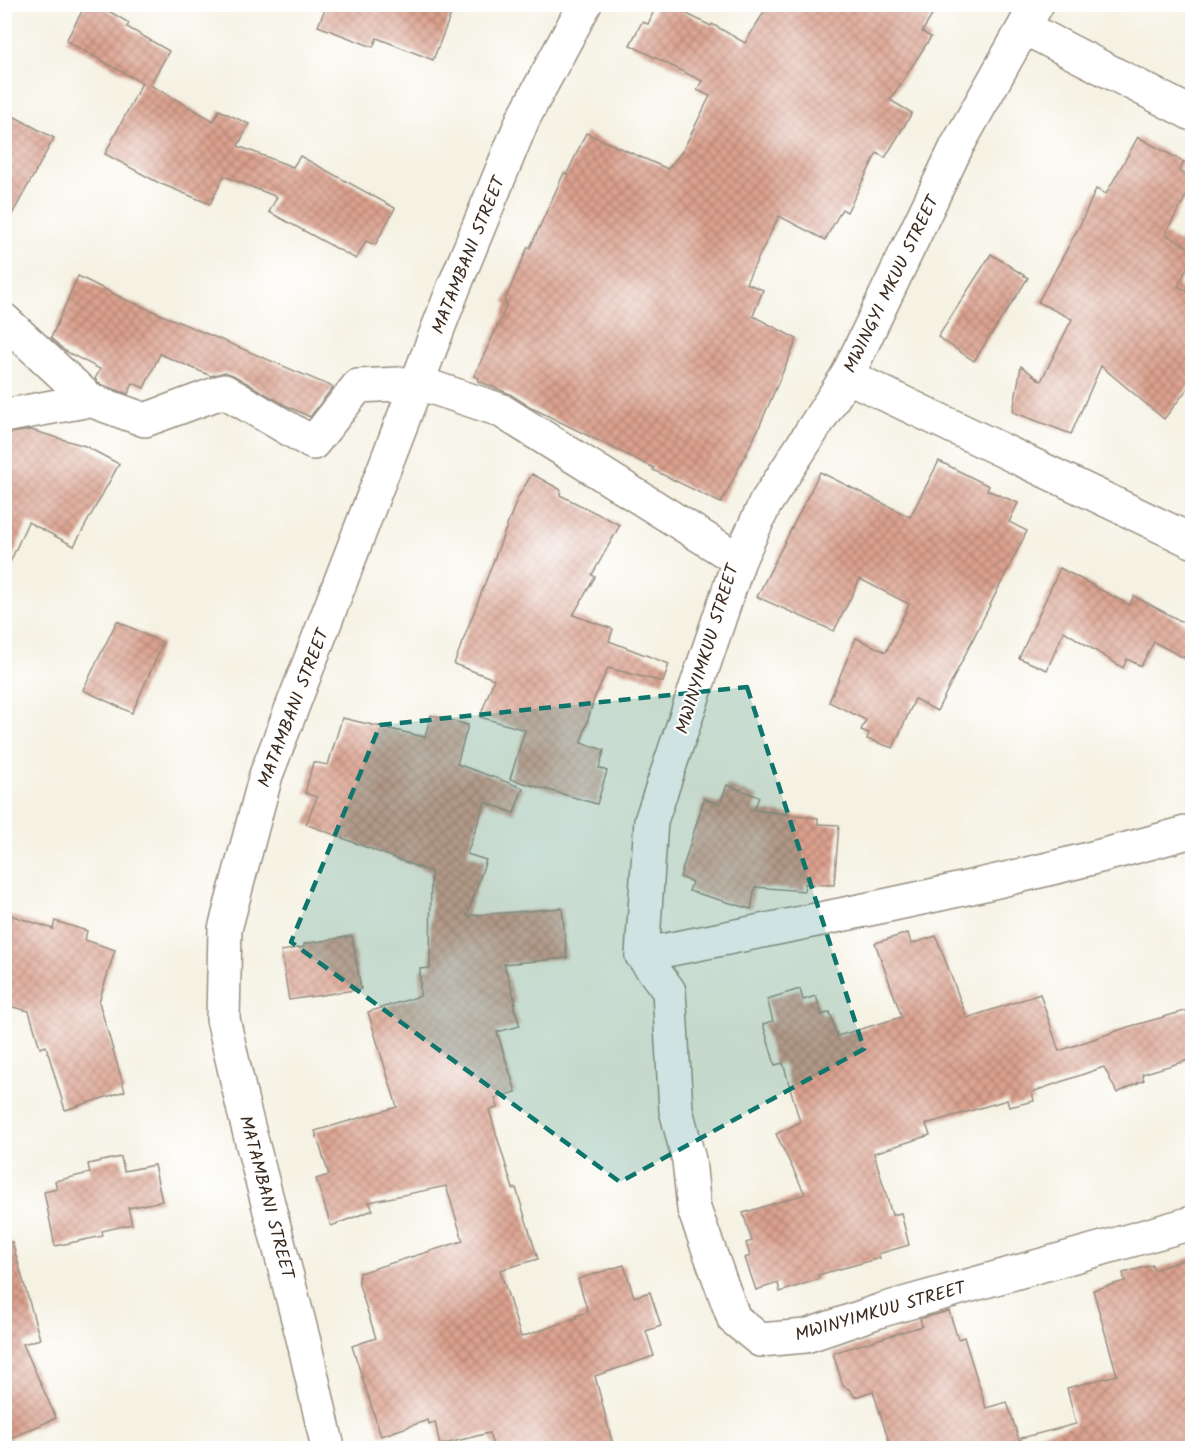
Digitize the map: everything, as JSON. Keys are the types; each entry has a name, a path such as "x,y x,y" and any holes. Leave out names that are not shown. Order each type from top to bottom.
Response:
{"street":[{"name":"MATAMBANI STREET","path":"328,1449 304,1342 244,1111 223,1019 225,929 266,775 454,287 523,119 585,4"},
{"path":"1031,16 1192,114"},
{"name":"MWINGYI MKUU STREET","path":"739,560 765,504 847,376 957,146 1031,16"},
{"path":"4,320 90,400 145,420 224,391 312,443 357,386 419,382"},
{"path":"847,376 1192,541"},
{"name":"MWINYIMKUU STREET","path":"419,382 500,410 739,560 651,821 642,955 669,991 676,1110 690,1160 694,1209 734,1319 760,1340 806,1336 882,1310 1192,1223"},
{"path":"4,416 90,400"},
{"path":"642,955 898,904 1131,849 1192,831"}],"highlighted area":[{"path":"747,687 864,1049 620,1182 291,942 380,725"}],"building":[{"path":"86,4 97,4 129,23 127,27 169,51 150,85 214,121 219,110 249,124 238,146 293,167 300,156 395,208 375,245 366,241 356,259 269,212 277,197 224,176 210,204 159,183 105,154 142,83 66,41"},
{"path":"327,4 455,4 433,60 377,38 373,47 318,26"},
{"path":"657,4 667,4 711,26 712,24 745,43 769,4 939,4 922,32 931,37 890,100 912,113 885,158 877,153 847,212 842,209 825,240 779,216 746,283 763,290 753,316 797,339 757,432 721,503 530,407 510,394 478,381 479,378 474,376 500,321 507,303 504,302 528,247 530,248 564,173 567,174 586,133 668,169 683,150 710,96 697,90 702,81 630,45 642,22 648,24"},
{"path":"4,111 54,138 4,229"},
{"path":"1138,137 1184,162 1179,171 1192,179 1192,186 1165,234 1192,249 1192,258 1178,286 1192,294 1192,383 1164,419 1101,366 1071,434 1013,412 1021,366 1041,381 1072,319 1038,302 1080,225 1096,189 1106,194"},
{"path":"991,254 1028,278 974,361 938,337"},
{"path":"78,276 124,299 333,387 310,417 233,375 225,372 211,376 160,354 144,388 133,383 128,394 100,384 95,379 100,369 65,351 51,338"},
{"path":"31,430 85,446 119,464 74,546 28,522 4,576 4,434"},
{"path":"939,461 989,486 987,490 1018,503 1009,522 1027,531 937,711 915,699 893,748 867,739 869,733 861,730 866,720 829,702 856,638 886,652 909,604 860,579 834,631 757,597 820,472 910,517"},
{"path":"532,474 561,490 560,495 620,525 592,575 595,577 573,615 613,629 609,641 669,664 663,682 608,668 594,699 581,743 604,750 599,768 607,771 597,804 510,779 525,730 480,717 494,679 454,664 518,497"},
{"path":"1060,568 1129,605 1134,596 1192,627 1192,662 1154,642 1141,666 1127,659 1123,668 1064,631 1047,670 1019,658"},
{"path":"117,621 163,643 132,713 83,690"},
{"path":"431,715 468,725 457,764 523,788 514,813 485,802 467,854 486,860 467,916 562,908 567,958 504,964 516,1003 513,1004 520,1026 497,1032 516,1092 495,1098 498,1108 489,1110 513,1189 516,1188 538,1259 500,1270 521,1337 588,1312 578,1279 624,1265 634,1297 650,1292 661,1326 646,1331 654,1356 595,1376 614,1449 494,1449 489,1433 440,1445 435,1422 429,1424 428,1420 381,1436 352,1346 376,1338 359,1285 359,1273 463,1241 446,1186 369,1202 373,1210 331,1226 316,1179 329,1175 315,1131 397,1107 368,1012 420,996 420,969 430,968 431,872 306,824 317,797 305,793 313,762 328,765 342,718 425,737"},
{"path":"727,785 759,797 754,810 818,818 818,824 839,825 834,885 805,884 804,891 755,887 751,909 689,891 692,882 680,877 704,799 720,804"},
{"path":"4,913 53,929 55,921 87,931 85,940 115,950 99,1002 125,1091 65,1110 46,1046 40,1048 29,1011 4,1005"},
{"path":"908,933 911,944 936,936 967,1018 1040,994 1059,1051 1128,1027 1192,1009 1192,1059 1142,1074 1144,1080 1117,1093 1104,1067 1032,1092 1034,1101 1009,1107 1007,1100 926,1124 930,1135 874,1153 892,1215 901,1213 909,1245 878,1254 880,1258 818,1275 819,1279 780,1292 778,1283 756,1290 745,1258 750,1256 746,1243 752,1241 743,1213 805,1194 776,1134 800,1122 783,1063 775,1065 763,1024 773,1021 767,999 800,989 803,1000 816,996 822,1015 830,1012 837,1036 902,1017 875,943"},
{"path":"352,936 361,989 289,1000 281,951 304,947 304,944"},
{"path":"121,1157 124,1171 154,1165 162,1201 128,1208 132,1224 102,1231 103,1236 55,1246 44,1192 57,1189 55,1181 90,1173 88,1164"},
{"path":"12,1242 40,1339 23,1344 56,1418 4,1441 4,1244"},
{"path":"1192,1257 1192,1449 1022,1449 1021,1438 1076,1424 1067,1388 1117,1375 1093,1290 1125,1281 1123,1273 1152,1265 1154,1270"},
{"path":"949,1311 958,1339 964,1337 986,1408 1007,1402 1022,1449 891,1448 873,1391 855,1397 849,1389 843,1386 833,1353 922,1326 920,1319"}]}
